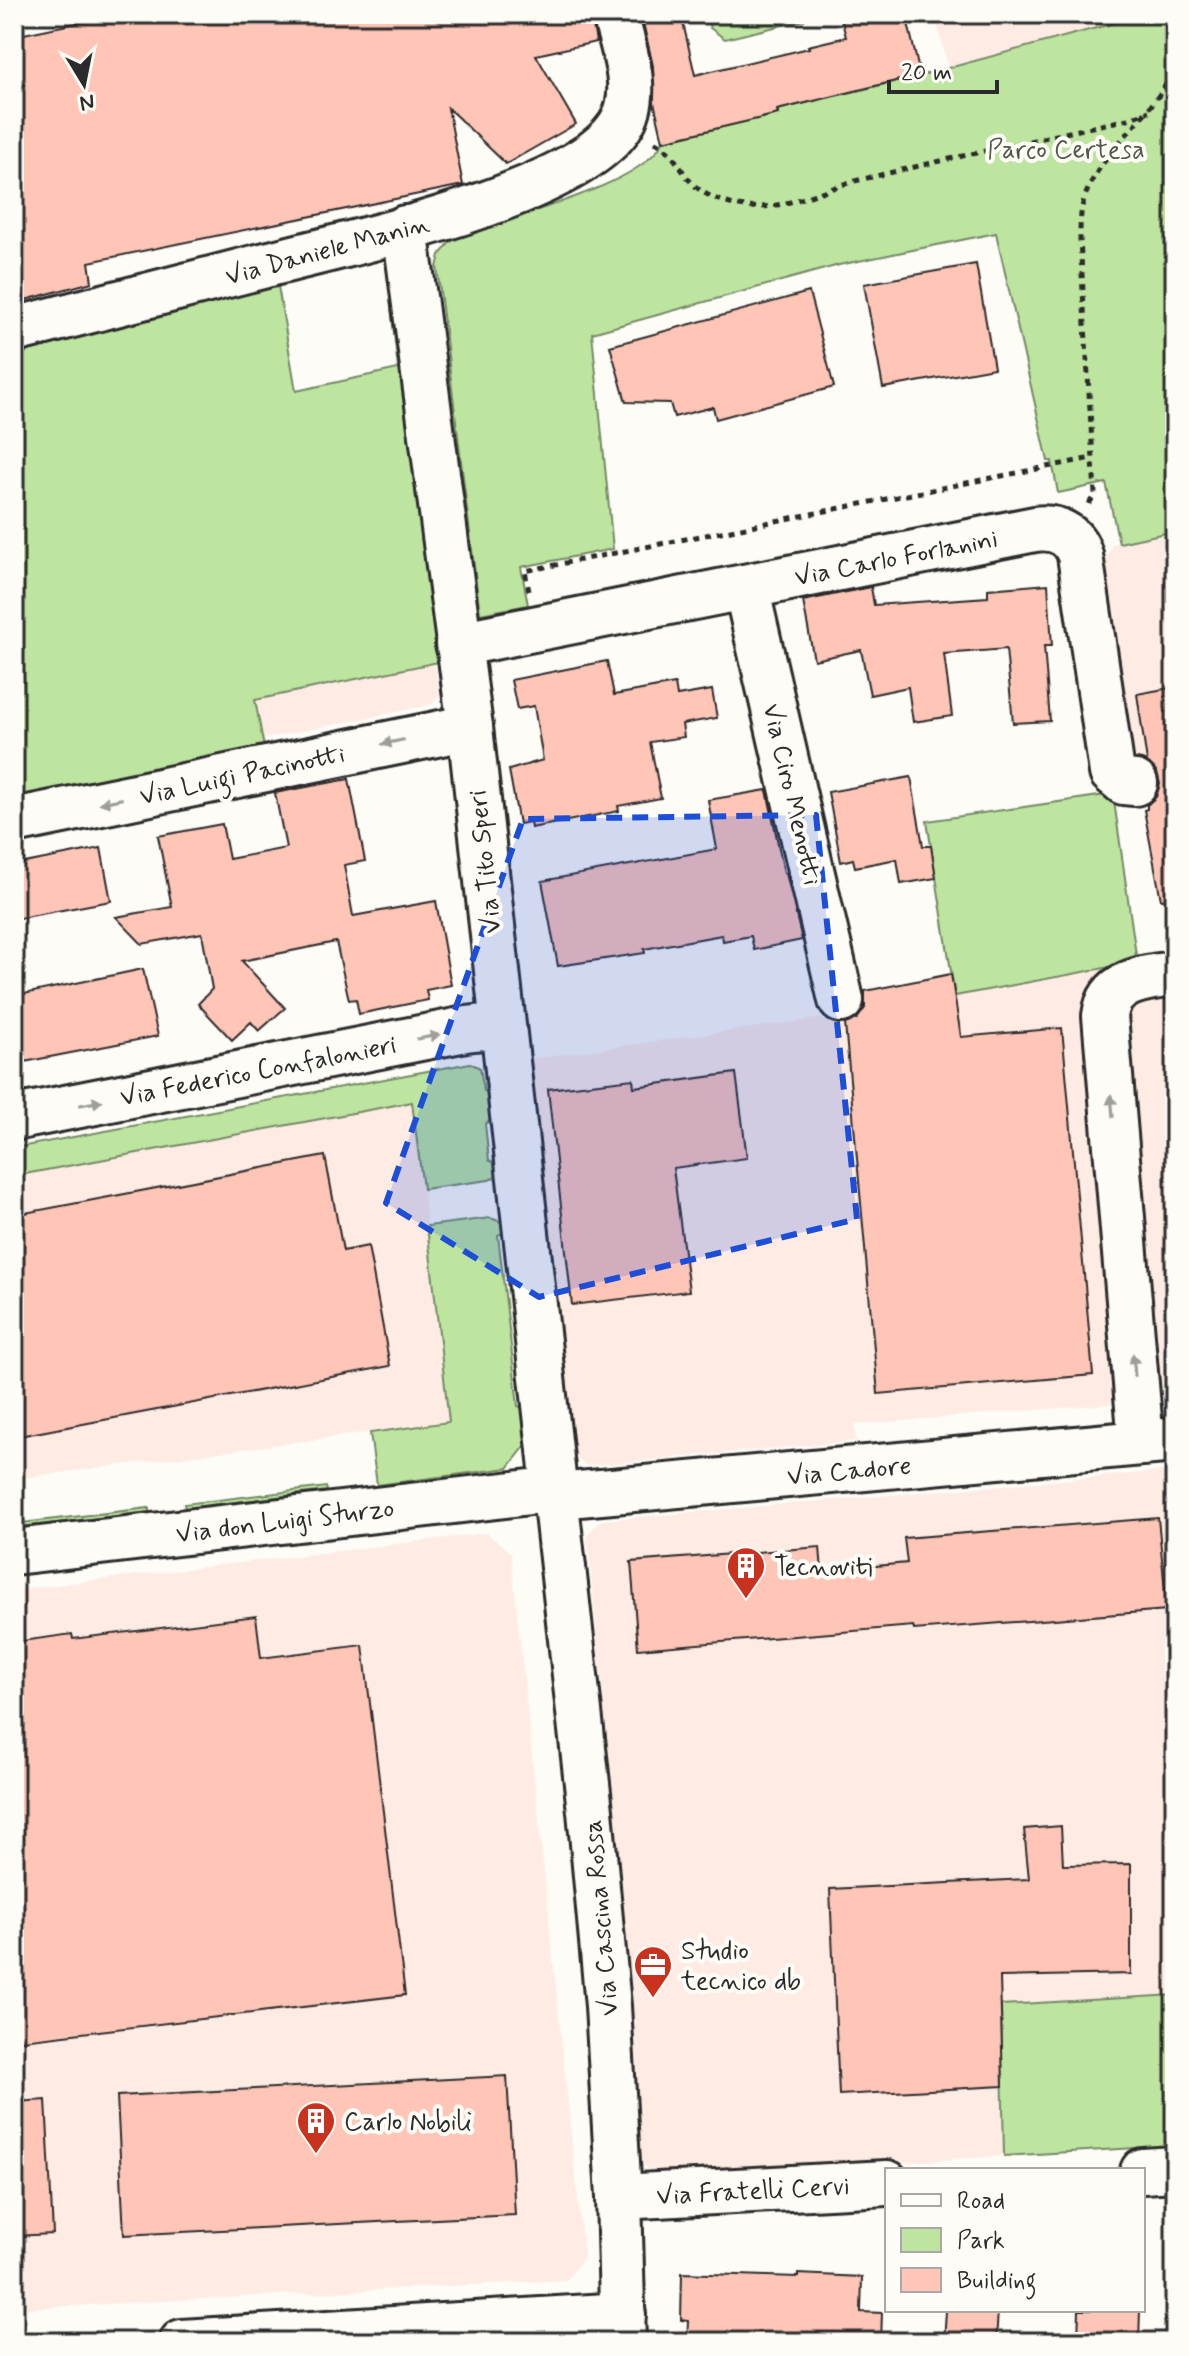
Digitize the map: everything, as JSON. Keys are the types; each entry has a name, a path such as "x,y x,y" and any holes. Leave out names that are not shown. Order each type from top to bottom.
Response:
{"street":[{"path":"615,14 631,96 621,126"},
{"name":"Via Daniele Manin","path":"14,330 473,208 544,180 598,149 621,126"},
{"name":"Via Tito Speri","path":"405,228 470,727 556,1492"},
{"name":"Via Carlo Forlanini","path":"458,644 1035,529 1053,529 1069,535"},
{"path":"1069,535 1080,555 1112,772 1124,782 1135,783"},
{"name":"Via Ciro Menotti","path":"746,587 841,1000"},
{"name":"Via Luigi Pacinotti","path":"14,821 470,727"},
{"name":"Via Cadore","path":"556,1492 1158,1442 1105,1016 1108,1000 1118,989 1145,978 1175,974"},
{"name":"Via Federico Confalonieri","path":"14,1118 466,1029 502,1025"},
{"name":"Via don Luigi Sturzo","path":"14,1552 556,1492"},
{"name":"Via Cascina Rossa","path":"556,1492 605,1967 619,2197 623,2328"},
{"path":"1145,2171 1175,2169"},
{"name":"Via Fratelli Cervi","path":"619,2197 885,2183"},
{"path":"182,2342 623,2328"}],"path":[{"path":"1069,535 1095,494 1080,240 1082,206 1104,162 1164,91 1175,66"},
{"path":"621,126 662,145 690,181 708,195 749,207 784,203 851,182 1128,119 1149,111"},
{"path":"536,629 525,571 1092,458"}],"highlighted area":[{"path":"816,815 857,1219 539,1297 386,1203 523,819"}],"shaded area":[{"path":"935,14 1148,14 948,67"},
{"path":"1175,531 1175,766 1141,773 1125,767 1100,575 1112,544"},
{"path":"435,663 439,695 431,705 263,739 255,700"},
{"path":"1106,968 1115,1394 1110,1404 855,1425 856,1441 586,1466 575,1456 528,1059 822,1018 823,1021"},
{"path":"1175,990 1175,1399 1166,1400 1156,1384 1121,1019 1134,997"},
{"path":"413,1102 450,1422 14,1479 14,1177"},
{"path":"1175,1470 1175,1815 1172,1816 1175,1995 1001,2005 1004,2156 657,2177 641,2163 619,1859 587,1535 601,1520"},
{"path":"487,1533 511,1553 584,2258 566,2280 14,2309 14,1590"}],"green space":[{"path":"707,14 757,14 758,18 776,14 808,14 804,20 725,39 710,28"},
{"name":"Parco Certesa","path":"1148,14 1175,14 1175,283 1167,328 1175,373 1175,531 1119,543 1106,483 1058,493 996,233 839,265 592,333 613,549 521,567 528,605 480,614 437,267 440,255 450,242 599,187 650,158 663,141 778,114 777,110 919,76"},
{"path":"278,286 296,391 398,369 390,297 399,295 443,661 255,700 264,747 14,797 14,354"},
{"path":"1113,794 1137,962 955,996 927,821"},
{"path":"470,1063 480,1068 484,1091 493,1090 496,1115 485,1124 489,1160 501,1166 502,1174 489,1180 423,1189 412,1102 14,1176 14,1148"},
{"path":"490,1218 508,1224 508,1230 498,1235 518,1406 530,1411 533,1436 508,1468 377,1485 370,1433 449,1422 427,1226"},
{"path":"326,1487 327,1491 185,1508 184,1504"},
{"path":"149,1508 149,1512 14,1528 14,1524"},
{"path":"1175,1995 1175,2141 1169,2146 1004,2156 1001,2005"}],"building":[{"path":"120,14 591,14 596,42 536,55 576,124 506,164 448,108 463,185 89,262 92,282 14,303 14,36"},
{"path":"641,14 681,14 695,75 846,37 840,14 906,14 920,75 777,110 778,114 663,141 654,102 653,66"},
{"path":"976,264 994,368 883,388 864,284"},
{"path":"809,292 834,387 716,419 713,407 674,417 670,403 626,402 610,346"},
{"path":"1048,584 1052,646 1044,646 1050,721 1013,723 1006,649 944,654 952,716 913,722 908,687 870,695 861,650 814,660 803,601 871,587 874,605 988,597 988,589"},
{"path":"607,661 614,695 675,684 677,696 712,690 717,718 682,724 684,737 650,742 661,798 618,806 619,811 531,828 530,822 519,824 509,770 543,760 534,706 517,709 511,680"},
{"path":"1175,687 1175,899 1161,900 1144,810 1156,797 1160,784 1157,772 1147,762 1137,694"},
{"path":"911,777 923,846 931,846 936,878 901,884 897,859 855,867 853,859 841,862 828,792"},
{"path":"349,779 365,861 344,865 353,916 436,901 451,985 426,990 428,1000 359,1014 356,999 349,1000 336,942 242,961 285,1008 259,1031 251,1022 232,1040 198,1004 212,989 202,933 142,944 116,917 172,907 158,836 222,824 229,859 286,848 275,793"},
{"path":"767,790 802,940 754,950 751,936 723,941 722,935 644,949 645,953 558,966 542,881 717,849 708,800"},
{"path":"101,848 111,901 14,919 14,865"},
{"path":"143,969 158,1036 14,1064 14,996"},
{"path":"951,974 961,1037 1062,1028 1093,1375 878,1394 845,1024 857,1019 865,1008 865,991"},
{"path":"736,1073 747,1158 673,1168 689,1291 572,1305 548,1089 633,1079 634,1087"},
{"path":"325,1156 343,1251 368,1246 390,1366 14,1437 14,1215"},
{"path":"1158,1518 1167,1610 914,1630 913,1626 638,1649 631,1562 820,1547 822,1571 907,1563 904,1538"},
{"path":"256,1616 261,1658 363,1645 405,1995 14,2041 14,1642 72,1634 73,1639"},
{"path":"1061,1826 1063,1865 1131,1864 1131,1974 1000,1977 1003,2086 839,2095 830,1889 1029,1879 1024,1829"},
{"name":"Carlo Nobili","path":"507,2076 515,2215 124,2235 117,2096"},
{"path":"46,2100 53,2234 14,2236 14,2102"},
{"path":"682,2273 862,2277 861,2312 882,2313 881,2342 687,2342 688,2321 681,2320"},
{"path":"946,2312 998,2312 996,2342 944,2342"},
{"path":"1079,2312 1140,2312 1139,2342 1078,2340"}],"place":[{"name":"Tecnoviti","path":"746,1600"},
{"name":"Studio tecnico db","path":"653,1999"},
{"name":"Carlo Nobili","path":"316,2155"}]}
